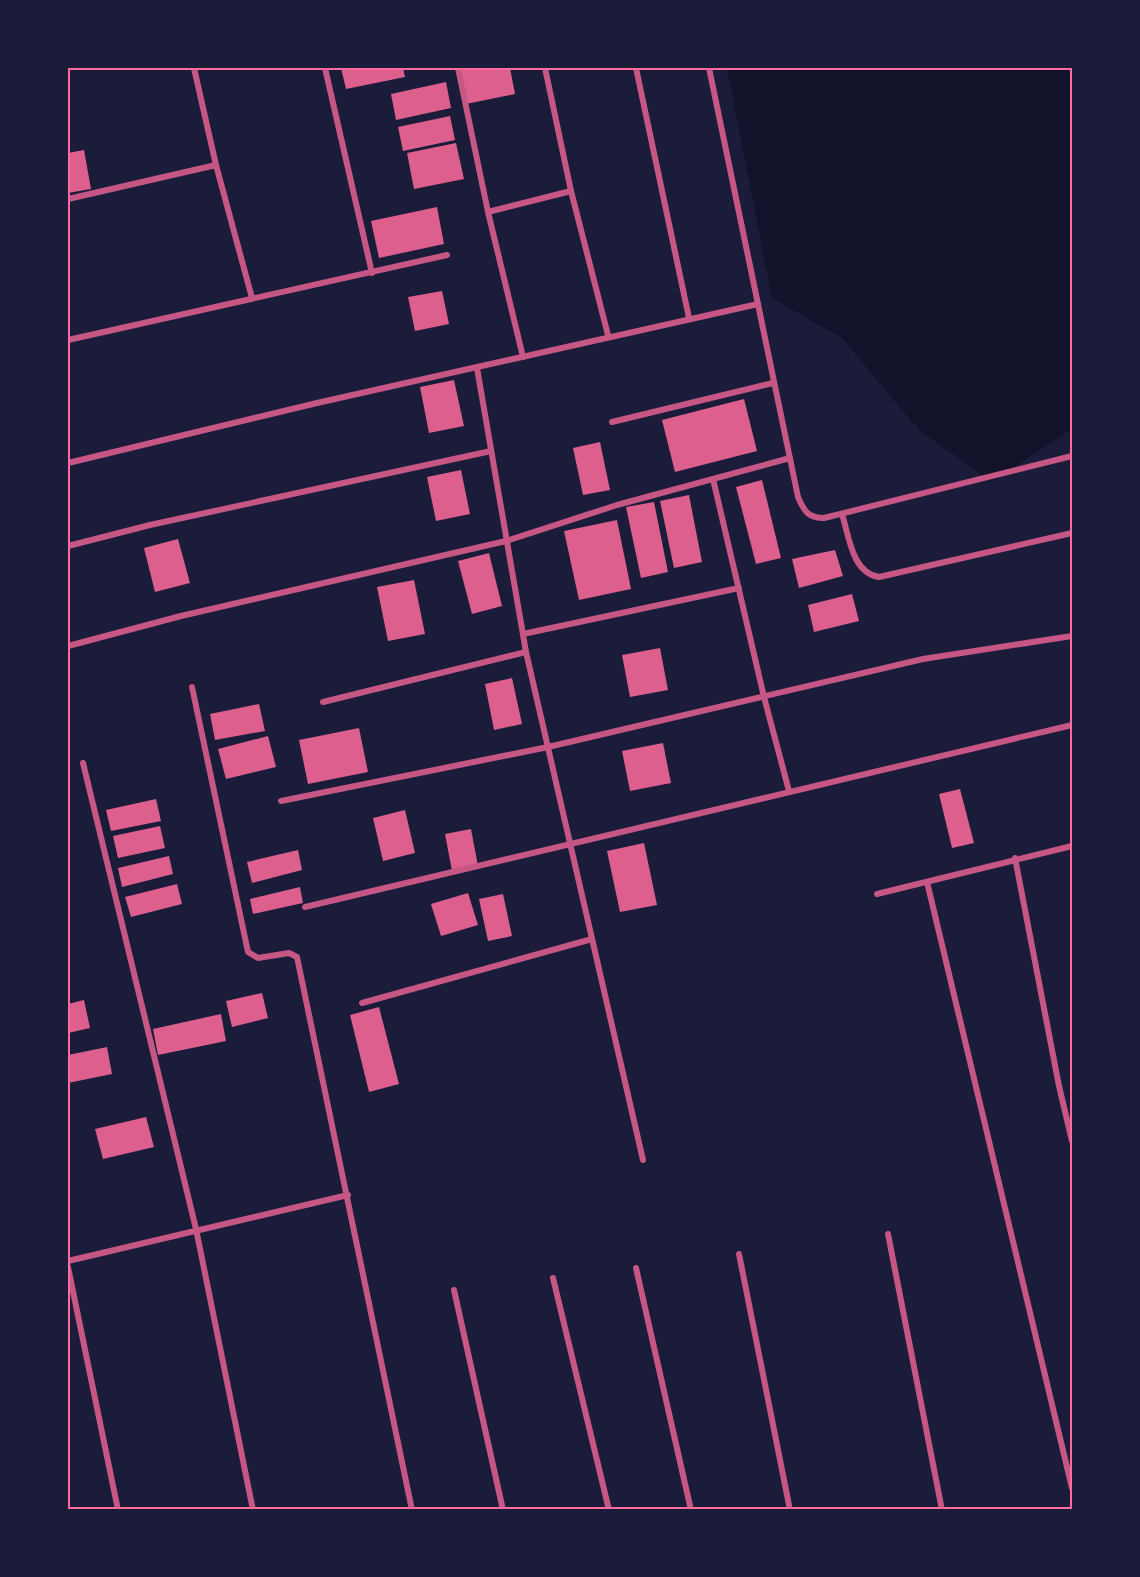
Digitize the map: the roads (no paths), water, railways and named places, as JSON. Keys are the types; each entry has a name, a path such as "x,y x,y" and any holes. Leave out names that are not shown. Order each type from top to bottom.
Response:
{"street":[{"path":"194,68 216,165 252,298"},
{"path":"325,68 372,273"},
{"path":"459,68 488,212 523,357"},
{"path":"545,68 571,191 608,336"},
{"path":"636,68 688,318"},
{"path":"709,68 773,383 804,511 813,518 842,514 1072,456"},
{"path":"68,199 216,165"},
{"path":"488,212 571,191"},
{"path":"68,340 447,255"},
{"path":"68,463 608,336 758,304"},
{"path":"477,368 526,652 569,846 644,1160"},
{"path":"612,422 773,383"},
{"path":"68,546 150,525 491,451"},
{"path":"68,646 181,616 506,541 617,505 790,458"},
{"path":"713,479 764,697 789,791"},
{"path":"842,514 859,566 869,575 879,577 1072,533"},
{"path":"523,634 739,588"},
{"path":"281,801 548,747 923,659 1072,636"},
{"path":"323,702 526,652"},
{"path":"192,687 248,952 258,958 289,953 297,957 412,1509"},
{"path":"305,907 1072,725"},
{"path":"83,762 196,1229 253,1509"},
{"path":"877,894 1015,858 1072,846"},
{"path":"1015,858 1059,1086 1072,1141"},
{"path":"927,882 1072,1488"},
{"path":"362,1003 591,939"},
{"path":"68,1261 348,1195"},
{"path":"888,1234 942,1509"},
{"path":"739,1254 790,1509"},
{"path":"68,1267 118,1509"},
{"path":"636,1268 691,1509"},
{"path":"553,1278 609,1509"},
{"path":"454,1290 503,1509"}]}
